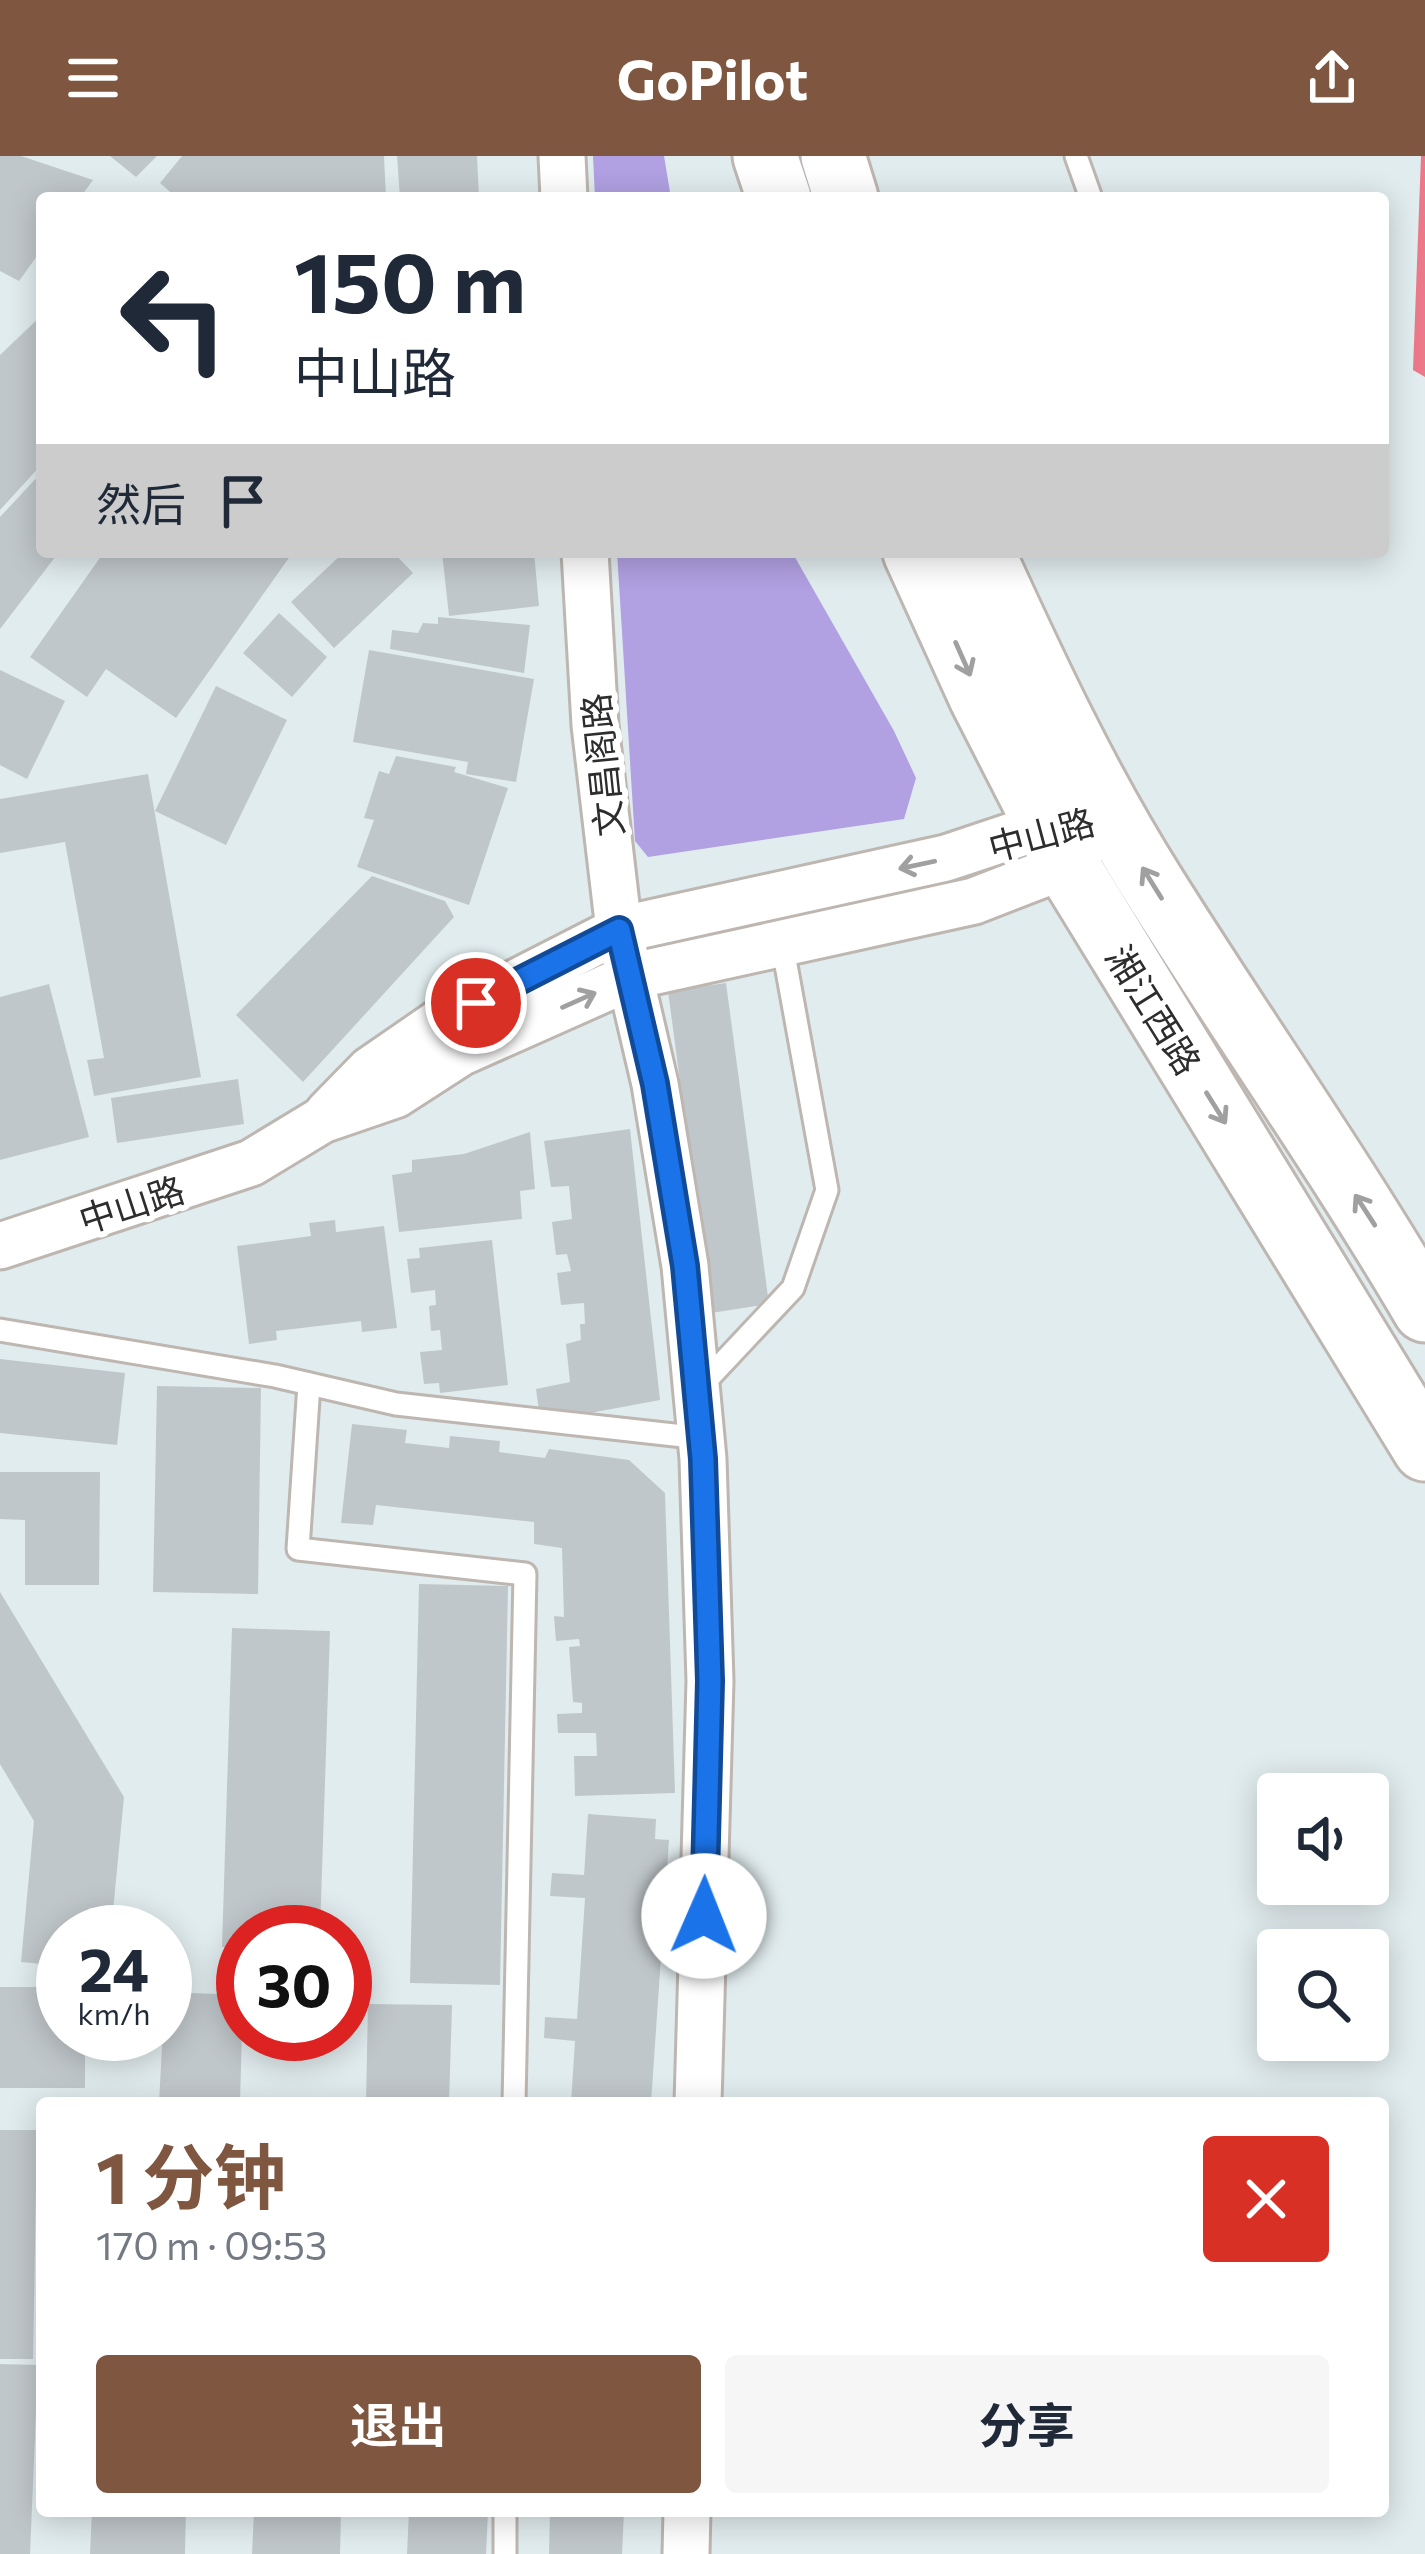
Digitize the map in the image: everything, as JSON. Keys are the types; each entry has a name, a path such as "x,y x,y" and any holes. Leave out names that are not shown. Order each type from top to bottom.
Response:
{"main road":[{"path":"765,156 777,192"},
{"path":"833,156 845,192"},
{"name":"湘江西路","path":"918,558 1056,845 1425,1449"},
{"name":"湘江西路","path":"985,558 1112,814 1425,1310"}],"street":[{"path":"562,156 564,192"},
{"name":"文昌阁路","path":"585,558 595,724 619,930 655,1084 685,1266 701,1438 710,1681 698,2097"},
{"name":"中山路","path":"0,1246 251,1163 322,1120 395,1095 460,1053 633,976 974,901 1056,845 1112,814"},
{"name":"中山路","path":"322,1120 370,1070 441,1021 619,930 946,858 1056,845"},
{"path":"686,2554 687,2517"}],"lane":[{"path":"1076,156 1089,192"},
{"path":"696,1390 794,1288 827,1190 782,943"},
{"path":"0,1330 309,1384 396,1404 701,1438"},
{"path":"309,1384 298,1549 525,1574 514,2097"},
{"path":"505,2554 506,2517"}],"shaded area":[{"path":"593,156 664,156 670,192 595,192"},
{"path":"1421,156 1425,156 1425,377 1413,370"},
{"path":"617,558 795,558 916,778 904,819 648,857 635,841"}],"building":[{"path":"0,156 21,156 93,180 84,192 36,192 36,257 19,281 0,271"},
{"path":"110,156 157,156 136,177"},
{"path":"182,156 384,156 386,192 170,192 160,183"},
{"path":"397,156 477,156 479,192 400,192"},
{"path":"36,321 36,471 0,510 0,355"},
{"path":"36,478 36,558 54,558 0,629 0,517"},
{"path":"100,558 289,558 176,718 106,669 87,697 30,657"},
{"path":"338,558 399,558 413,573 334,648 291,602"},
{"path":"443,558 535,558 539,606 449,616"},
{"path":"279,613 327,657 292,697 243,653"},
{"path":"438,617 530,625 524,673 390,649 392,630 418,633 423,623 438,624"},
{"path":"369,650 534,679 516,782 466,774 468,762 353,742"},
{"path":"0,670 65,701 27,779 0,765"},
{"path":"216,686 287,720 226,845 155,811"},
{"path":"396,756 456,767 454,772 508,788 469,905 357,867 374,820 364,818 379,771 389,774"},
{"path":"148,774 201,1077 94,1096 87,1060 104,1058 65,842 0,853 0,799"},
{"path":"372,876 445,901 454,917 303,1082 236,1015"},
{"path":"726,983 769,1304 711,1313 668,991"},
{"path":"49,984 89,1137 0,1160 0,997"},
{"path":"238,1079 244,1124 117,1143 111,1098"},
{"path":"630,1129 660,1400 574,1416 539,1411 536,1389 570,1382 566,1344 581,1340 580,1324 585,1324 584,1303 561,1305 557,1273 571,1271 567,1254 556,1255 552,1222 572,1219 569,1186 551,1187 544,1141"},
{"path":"530,1132 535,1189 520,1191 522,1219 399,1232 392,1175 412,1172 412,1160 464,1154"},
{"path":"335,1220 336,1232 384,1226 397,1328 362,1332 361,1321 276,1331 277,1340 249,1344 237,1246 311,1236 309,1223"},
{"path":"492,1240 508,1385 440,1393 439,1383 424,1384 420,1352 442,1350 440,1330 431,1331 429,1306 436,1305 435,1290 411,1293 407,1259 420,1258 419,1248"},
{"path":"0,1359 125,1373 117,1445 0,1433"},
{"path":"157,1386 261,1388 258,1594 153,1592"},
{"path":"352,1424 407,1430 405,1443 449,1448 450,1436 500,1441 499,1452 545,1458 549,1449 629,1460 665,1493 675,1793 575,1796 574,1756 597,1756 596,1733 558,1733 557,1714 582,1713 582,1703 573,1702 569,1647 580,1646 579,1639 556,1641 554,1616 564,1617 562,1548 534,1544 534,1522 376,1505 373,1525 341,1523"},
{"path":"0,1472 100,1472 99,1585 25,1585 25,1520 0,1519"},
{"path":"419,1584 508,1586 500,1985 410,1983"},
{"path":"0,1592 124,1797 114,1905 36,1905 36,1963 21,1962 34,1821 0,1764"},
{"path":"232,1628 330,1631 321,1905 223,1905"},
{"path":"588,1814 656,1819 655,1839 669,1840 651,2097 571,2097 575,2041 544,2038 545,2017 577,2019 585,1898 550,1896 552,1873 584,1875"},
{"path":"0,1987 36,1987 36,2061 85,2061 85,2088 0,2088"},
{"path":"192,1993 216,1994 216,2061 241,2061 240,2097 159,2097 161,2061 192,2061"},
{"path":"372,2004 452,2005 449,2097 366,2097"},
{"path":"0,2130 36,2130 33,2359 0,2359"},
{"path":"0,2364 36,2365 30,2554 0,2554"},
{"path":"92,2517 186,2517 185,2554 90,2554"},
{"path":"254,2517 341,2517 340,2554 252,2554"},
{"path":"409,2517 488,2517 486,2554 407,2554"},
{"path":"550,2517 624,2517 622,2554 549,2554"}],"route":[{"path":"476,1003 619,930 655,1084 685,1266 703,1459 710,1681 704,1916"}]}
